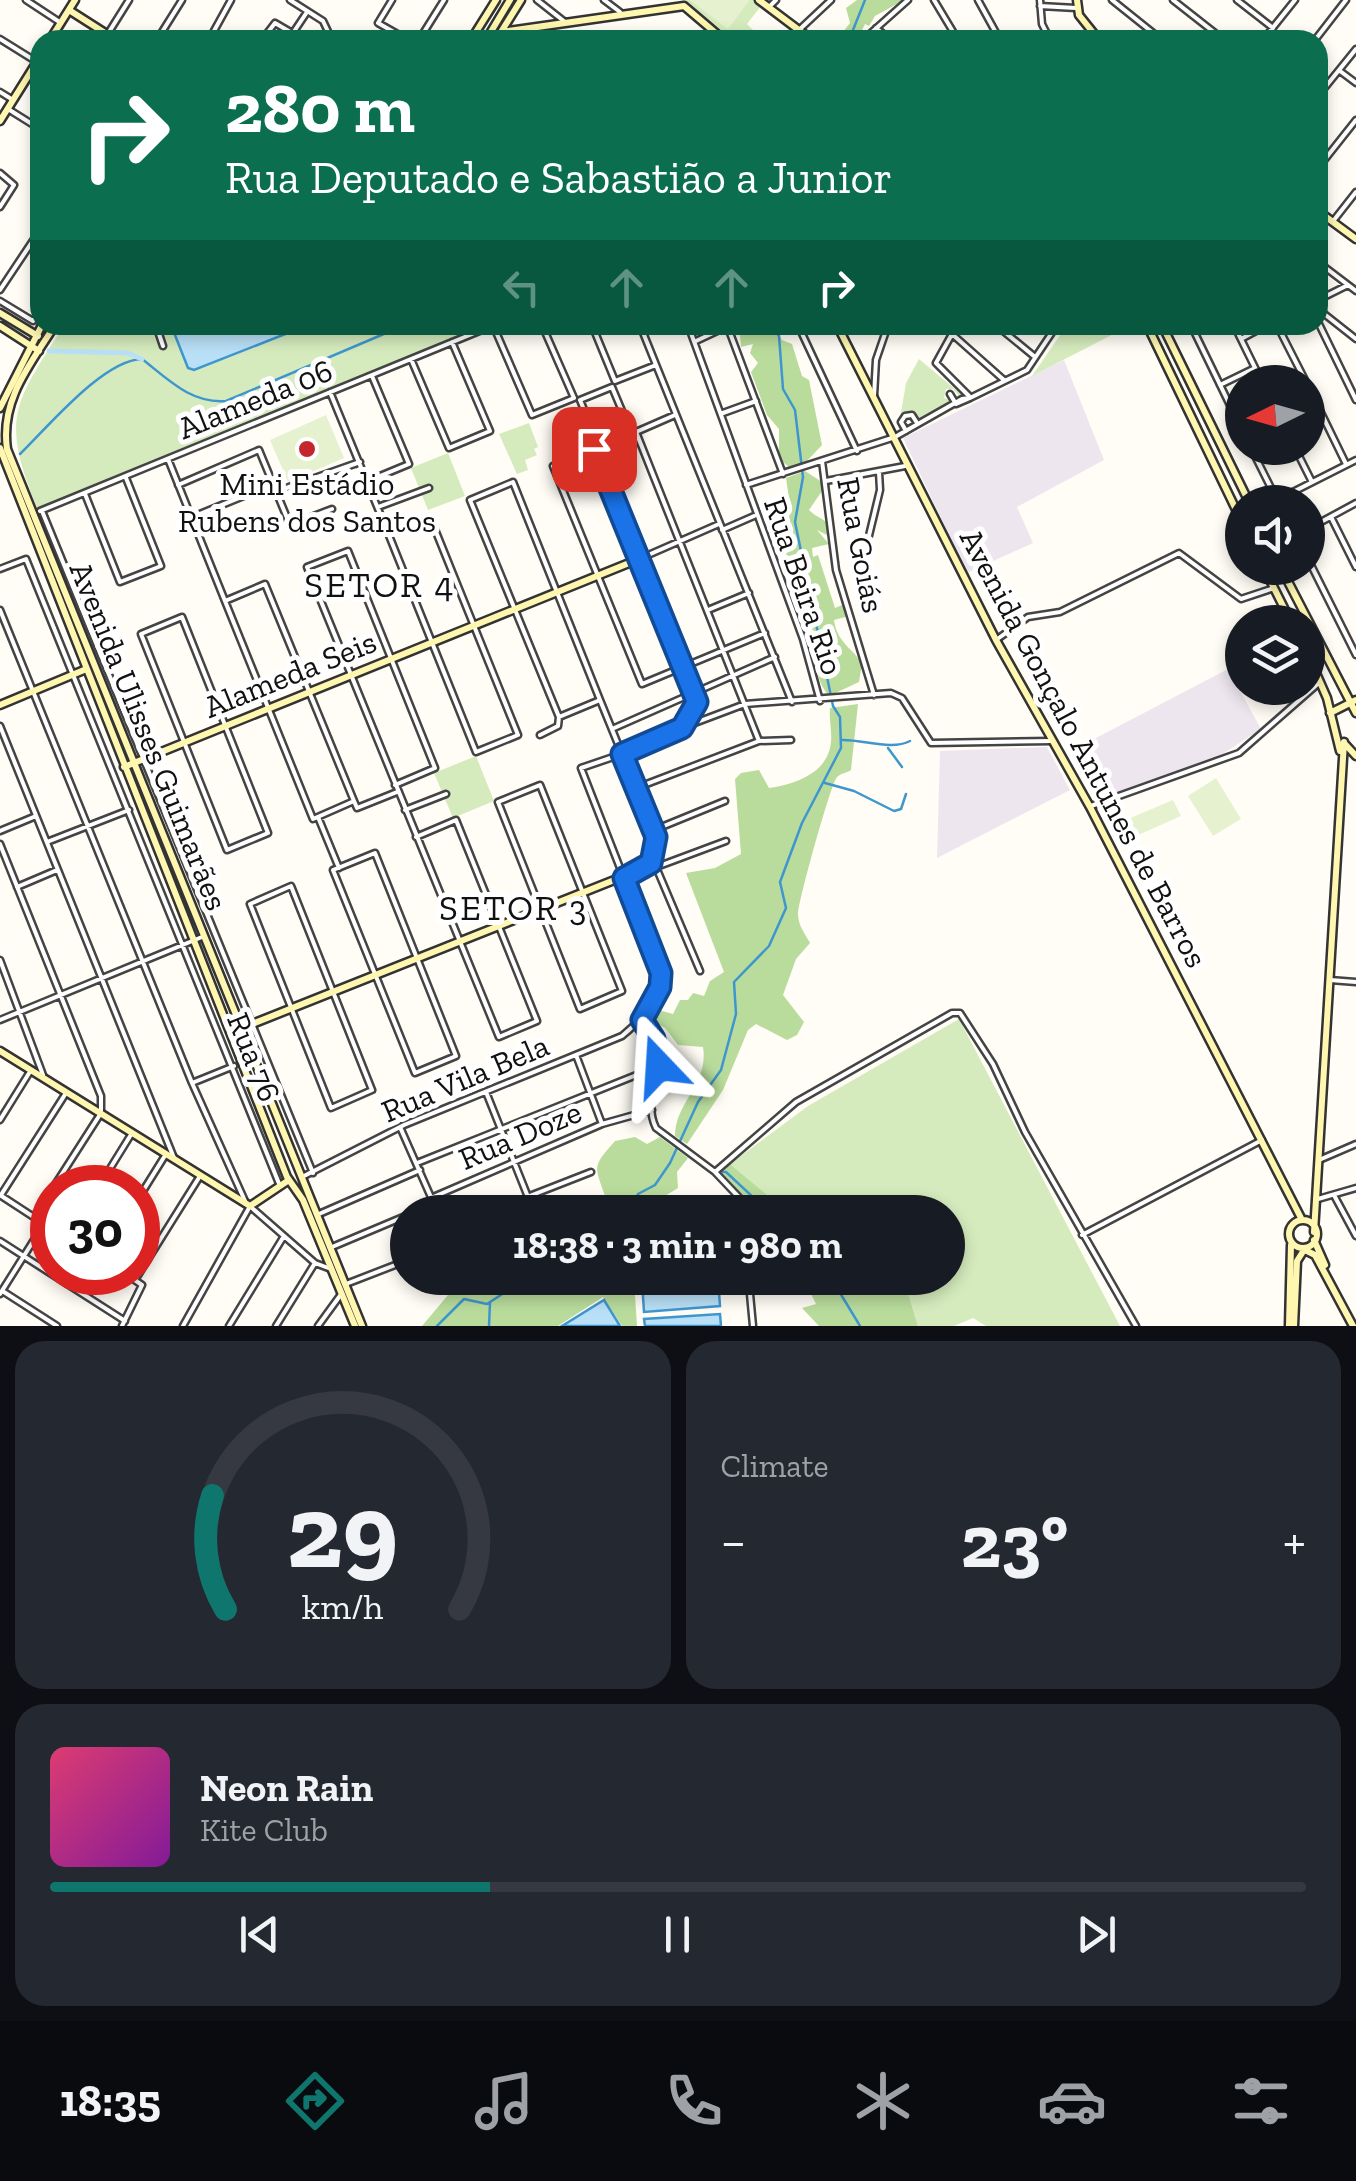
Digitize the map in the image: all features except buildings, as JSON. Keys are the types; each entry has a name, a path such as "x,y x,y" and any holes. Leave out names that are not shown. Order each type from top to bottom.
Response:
{"main road":[{"path":"56,30 75,0"},
{"path":"477,30 496,0"},
{"path":"492,30 510,0"},
{"path":"503,30 521,0"},
{"path":"759,0 798,29"},
{"path":"1076,4 1089,30"},
{"path":"515,30 684,6 712,30"},
{"path":"69,10 96,30"},
{"path":"0,121 30,73"},
{"path":"1328,219 1356,239"},
{"path":"0,313 30,331"},
{"path":"0,326 39,351"},
{"path":"0,408 29,345 36,335 45,340"},
{"name":"Avenida Ulisses Guimarães","path":"48,335 15,388 7,412 7,463 84,670 128,765"},
{"name":"Avenida Gonçalo Antunes de Barros","path":"842,335 996,640 1090,806 1287,1195 1314,1236"},
{"path":"1151,335 1225,487"},
{"path":"1167,335 1241,485"},
{"name":"Avenida Ulisses Guimarães","path":"0,448 33,514 128,765 236,1031 289,1178 359,1326"},
{"path":"236,1031 656,863 654,830 622,754 682,728 694,712 695,692 639,559"},
{"name":"Alameda Seis","path":"128,765 639,559"},
{"path":"1272,585 1283,605"},
{"path":"1290,585 1356,712"},
{"path":"0,705 84,670"},
{"path":"1325,698 1343,767"},
{"path":"1330,714 1335,706 1352,702"},
{"path":"1335,736 1356,756"},
{"path":"1344,743 1356,739"},
{"path":"1330,1280 1314,1236 1344,743"},
{"name":"Avenida Ulisses Guimarães","path":"236,1031 300,1166 359,1326"},
{"path":"0,1051 250,1206 280,1186 300,1166"},
{"path":"289,1178 304,1176"},
{"name":"Avenida Gonçalo Antunes de Barros","path":"1287,1195 1292,1226 1292,1326"},
{"path":"1292,1226 1316,1202"},
{"path":"1292,1326 1297,1266 1314,1236"},
{"path":"1292,1239 1295,1247 1314,1254 1353,1326"}],"street":[{"path":"26,0 61,23"},
{"path":"110,30 128,0"},
{"path":"163,30 182,0"},
{"path":"214,30 231,0"},
{"path":"290,0 326,24 328,30"},
{"path":"390,30 378,23 392,0"},
{"path":"425,30 444,0"},
{"path":"537,0 565,22"},
{"path":"604,0 623,15"},
{"path":"676,0 684,6"},
{"path":"770,7 776,0"},
{"path":"798,29 831,0"},
{"path":"879,30 876,28 908,0"},
{"path":"934,0 952,30"},
{"path":"978,0 994,30"},
{"path":"1112,0 1150,30"},
{"path":"1173,0 1210,30"},
{"path":"1237,0 1273,28 1295,0"},
{"path":"1323,30 1346,0"},
{"path":"1047,30 1040,3 1076,4"},
{"path":"295,30 308,12"},
{"path":"0,39 30,56"},
{"path":"1328,84 1356,49"},
{"path":"1340,70 1356,83"},
{"path":"0,92 13,100"},
{"path":"8,108 30,122"},
{"path":"1328,155 1356,120"},
{"path":"0,174 14,184 0,208"},
{"path":"1333,221 1356,192"},
{"path":"0,290 30,245"},
{"path":"1328,270 1356,291"},
{"path":"1328,295 1348,285"},
{"path":"0,301 30,319"},
{"path":"12,320 17,312"},
{"path":"1328,317 1356,338"},
{"path":"160,335 164,346"},
{"name":"Alameda 06","path":"33,514 469,335"},
{"path":"497,335 532,415 574,398 546,335"},
{"path":"596,335 616,382 657,365"},
{"path":"644,335 792,702"},
{"name":"Rua Beira Rio","path":"692,335 723,413 755,516 803,639 820,702"},
{"path":"695,341 708,335"},
{"path":"731,335 783,474"},
{"path":"803,335 857,450"},
{"path":"874,396 876,360 885,335"},
{"path":"952,335 937,366 970,398"},
{"path":"953,335 1004,382"},
{"path":"1008,335 1036,358"},
{"path":"746,485 918,426 1027,370 1050,335"},
{"path":"1196,335 1225,395"},
{"path":"1239,335 1254,365"},
{"path":"1241,339 1248,335"},
{"path":"1282,335 1297,365"},
{"path":"1324,335 1356,400"},
{"path":"412,359 450,448 490,431 452,342"},
{"path":"368,480 410,464 372,376"},
{"path":"1220,385 1225,383"},
{"path":"678,414 633,431 598,444 580,400 612,387 633,431 680,541 759,741"},
{"path":"330,392 476,752 518,734 430,516 388,533"},
{"path":"950,394 956,404"},
{"path":"723,413 756,401"},
{"path":"906,431 902,424 905,416 914,416 918,426"},
{"path":"1325,422 1346,464"},
{"path":"639,559 594,449 553,466 642,684 765,633"},
{"path":"178,485 259,450 290,525 332,508"},
{"path":"168,459 313,819 354,802"},
{"path":"1307,485 1356,460"},
{"path":"275,492 360,462"},
{"name":"Rua Goiás","path":"822,462 836,570 874,695"},
{"path":"1304,465 1312,482"},
{"path":"826,481 907,466"},
{"path":"866,548 880,490 879,472"},
{"path":"85,494 120,582 161,566 126,478"},
{"path":"540,734 558,726 559,716 470,500 513,482 622,754 581,768 661,973 660,987 642,1020 654,1039 659,1066 652,1110 656,1128 715,1172 737,1195"},
{"path":"190,518 272,484"},
{"path":"378,507 429,488"},
{"path":"1325,519 1356,504"},
{"path":"42,510 250,1028 314,1174"},
{"name":"Alameda Seis","path":"639,559 755,516"},
{"path":"1331,516 1356,567"},
{"path":"395,785 436,768 348,551 308,567 351,676 395,785 398,792 416,837 499,1037 537,1021 456,820 416,837"},
{"path":"996,640 1028,617 1060,612 1179,553 1242,599 1274,588"},
{"name":"Rua 76","path":"0,569 26,558 280,1186"},
{"path":"224,601 265,584 357,808 398,792"},
{"path":"1321,585 1356,656"},
{"path":"708,610 749,593"},
{"path":"0,610 237,1188 250,1206 284,1236 332,1270"},
{"path":"182,617 268,832 227,850 183,744 141,634 182,617"},
{"path":"612,729 774,657"},
{"path":"682,728 745,704 820,702 874,695 902,698 925,739 932,742 1053,741"},
{"path":"559,716 600,700"},
{"path":"1090,806 1240,753 1294,705"},
{"path":"0,726 175,1159"},
{"path":"636,788 759,741 791,740"},
{"path":"540,784 583,894 622,991 580,1009 498,802 540,784"},
{"path":"405,810 446,794"},
{"path":"654,830 724,801"},
{"path":"47,842 129,810"},
{"path":"0,831 36,816"},
{"path":"318,817 339,868"},
{"path":"700,970 656,863 726,841"},
{"path":"0,844 100,1096 100,1113 67,1165"},
{"path":"375,853 456,1056 415,1073 333,870 339,868 375,853"},
{"path":"17,887 58,870"},
{"path":"292,886 372,1090 331,1108 292,1011 250,904 292,886"},
{"path":"0,1020 198,939"},
{"path":"0,960 45,1079"},
{"path":"1330,980 1356,982"},
{"path":"715,1172 796,1102 956,1012 965,1018 994,1064 1082,1236 1136,1326"},
{"name":"Rua Vila Bela","path":"304,1176 400,1127 622,1036 642,1020"},
{"path":"221,1033 236,1031"},
{"path":"576,1055 602,1124"},
{"path":"192,1083 234,1066"},
{"path":"417,1163 659,1066"},
{"path":"0,1120 31,1070"},
{"path":"30,1214 0,1195 66,1092"},
{"path":"486,1092 526,1195"},
{"name":"Rua Doze","path":"445,1195 602,1124 652,1110"},
{"path":"400,1127 430,1195"},
{"path":"112,1165 132,1133"},
{"path":"1082,1236 1262,1140"},
{"path":"1319,1160 1356,1144"},
{"path":"159,1165 166,1154"},
{"path":"318,1214 420,1170"},
{"path":"532,1195 591,1172"},
{"path":"160,1240 200,1176"},
{"path":"1316,1202 1356,1188"},
{"path":"1335,1197 1356,1236"},
{"path":"183,1326 250,1206"},
{"path":"332,1247 390,1223"},
{"path":"228,1326 284,1236"},
{"path":"0,1241 123,1324 140,1295"},
{"path":"30,1246 1,1292 57,1326"},
{"path":"276,1326 316,1262"},
{"path":"346,1284 390,1267"},
{"path":"318,1326 342,1293"},
{"path":"750,1295 753,1326"},
{"path":"187,1320 191,1326"}],"shaded area":[{"path":"1064,360 1104,460 1017,507 1033,543 967,573 903,438"},
{"path":"1225,671 1225,705 1248,705 1261,729 1218,757 1096,801 1071,751"},
{"path":"1047,747 1070,790 937,858 940,751"}],"green space":[{"path":"682,0 754,0 761,6 747,24 753,30 721,30"},
{"path":"690,0 749,0 749,1 728,29"},
{"path":"857,0 904,0 875,16 862,30 845,30 850,23 846,8"},
{"path":"58,335 461,335 37,508 25,477 16,431 18,412 33,374"},
{"path":"740,335 779,335 792,344 802,376 809,380 822,445 805,463 789,467 779,459 779,429 767,415 751,372 758,363 750,353 753,344 741,347"},
{"path":"1060,335 1112,335 1032,376"},
{"path":"919,359 962,395 962,399 953,389 946,389 944,398 954,401 920,421 912,414 902,418 899,425 906,383"},
{"name":"Mini Estádio Rubens dos Santos","path":"326,415 344,458 288,482 270,440"},
{"path":"529,423 537,455 525,460 528,470 517,474 499,434"},
{"path":"448,453 465,496 428,510 411,468"},
{"path":"805,471 822,482 822,491 809,510 826,522 831,537 817,530 829,544 812,548 813,557 818,555 835,608 845,604 849,616 834,620 836,628 862,664 859,682 829,696 818,675 804,597 766,530 771,529 775,504 789,498 786,478"},
{"path":"858,704 851,770 834,784 799,905 799,922 810,943 796,959 783,995 804,1022 797,1035 787,1040 756,1024 748,1030 723,1090 687,1144 675,1136 676,1124 701,1072 703,1047 678,1045 665,1028 647,1017 651,1008 673,1014 680,1000 688,1000 693,993 704,996 710,981 724,972 686,873 715,868 741,854 735,779 741,773 759,770 769,788 809,775 829,753 830,708"},
{"path":"476,756 494,801 453,818 434,773"},
{"path":"1216,778 1241,819 1213,836 1188,796"},
{"path":"1173,800 1181,816 1118,844 1109,827"},
{"path":"959,1019 1120,1326 986,1326 973,1318 954,1326 918,1326 909,1295 965,1295 965,1195 767,1195 730,1164 808,1106"},
{"path":"635,1137 647,1144 660,1137 688,1158 677,1172 678,1188 667,1195 605,1195 597,1167 615,1141"},
{"path":"730,1164 767,1195 740,1195 718,1172"},
{"path":"448,1295 635,1295 637,1326 622,1326 603,1297 558,1326 422,1326"},
{"path":"812,1295 909,1295 918,1326 819,1326 802,1308 816,1304"}],"water":[{"path":"175,335 283,335 194,370 188,368"},
{"path":"643,1295 719,1295 720,1306 644,1312"},
{"path":"604,1300 620,1326 562,1326"},
{"path":"720,1314 721,1326 645,1326 644,1319"}],"waterway":[{"path":"853,30 865,0"},
{"path":"20,454 94,382 127,362 142,359 191,394 226,401 381,335"},
{"path":"637,1195 655,1185 670,1163 698,1102 721,1070 736,1014 734,982 769,946 786,908 780,882 802,823 841,748 840,717 833,706 795,522 803,477 795,410 783,389 778,335"},
{"path":"49,351 127,353 142,359"},
{"path":"841,740 886,745 910,741"},
{"path":"888,748 902,767"},
{"path":"825,783 854,791 894,811 901,809 906,794"},
{"path":"718,1172 726,1172 751,1195"},
{"path":"437,1326 464,1299 487,1304 501,1295"},
{"path":"841,1295 860,1326"},
{"path":"489,1326 490,1303"}],"place":[{"name":"Mini Estádio Rubens dos Santos","path":"307,449"}],"district":[{"name":"SETOR 4","path":"380,585"},
{"name":"SETOR 3","path":"514,908"}],"route":[{"path":"594,449 697,702 692,718 682,728 622,754 656,837 651,863 624,878 661,973 660,987 642,1020 654,1039 659,1066"}]}
